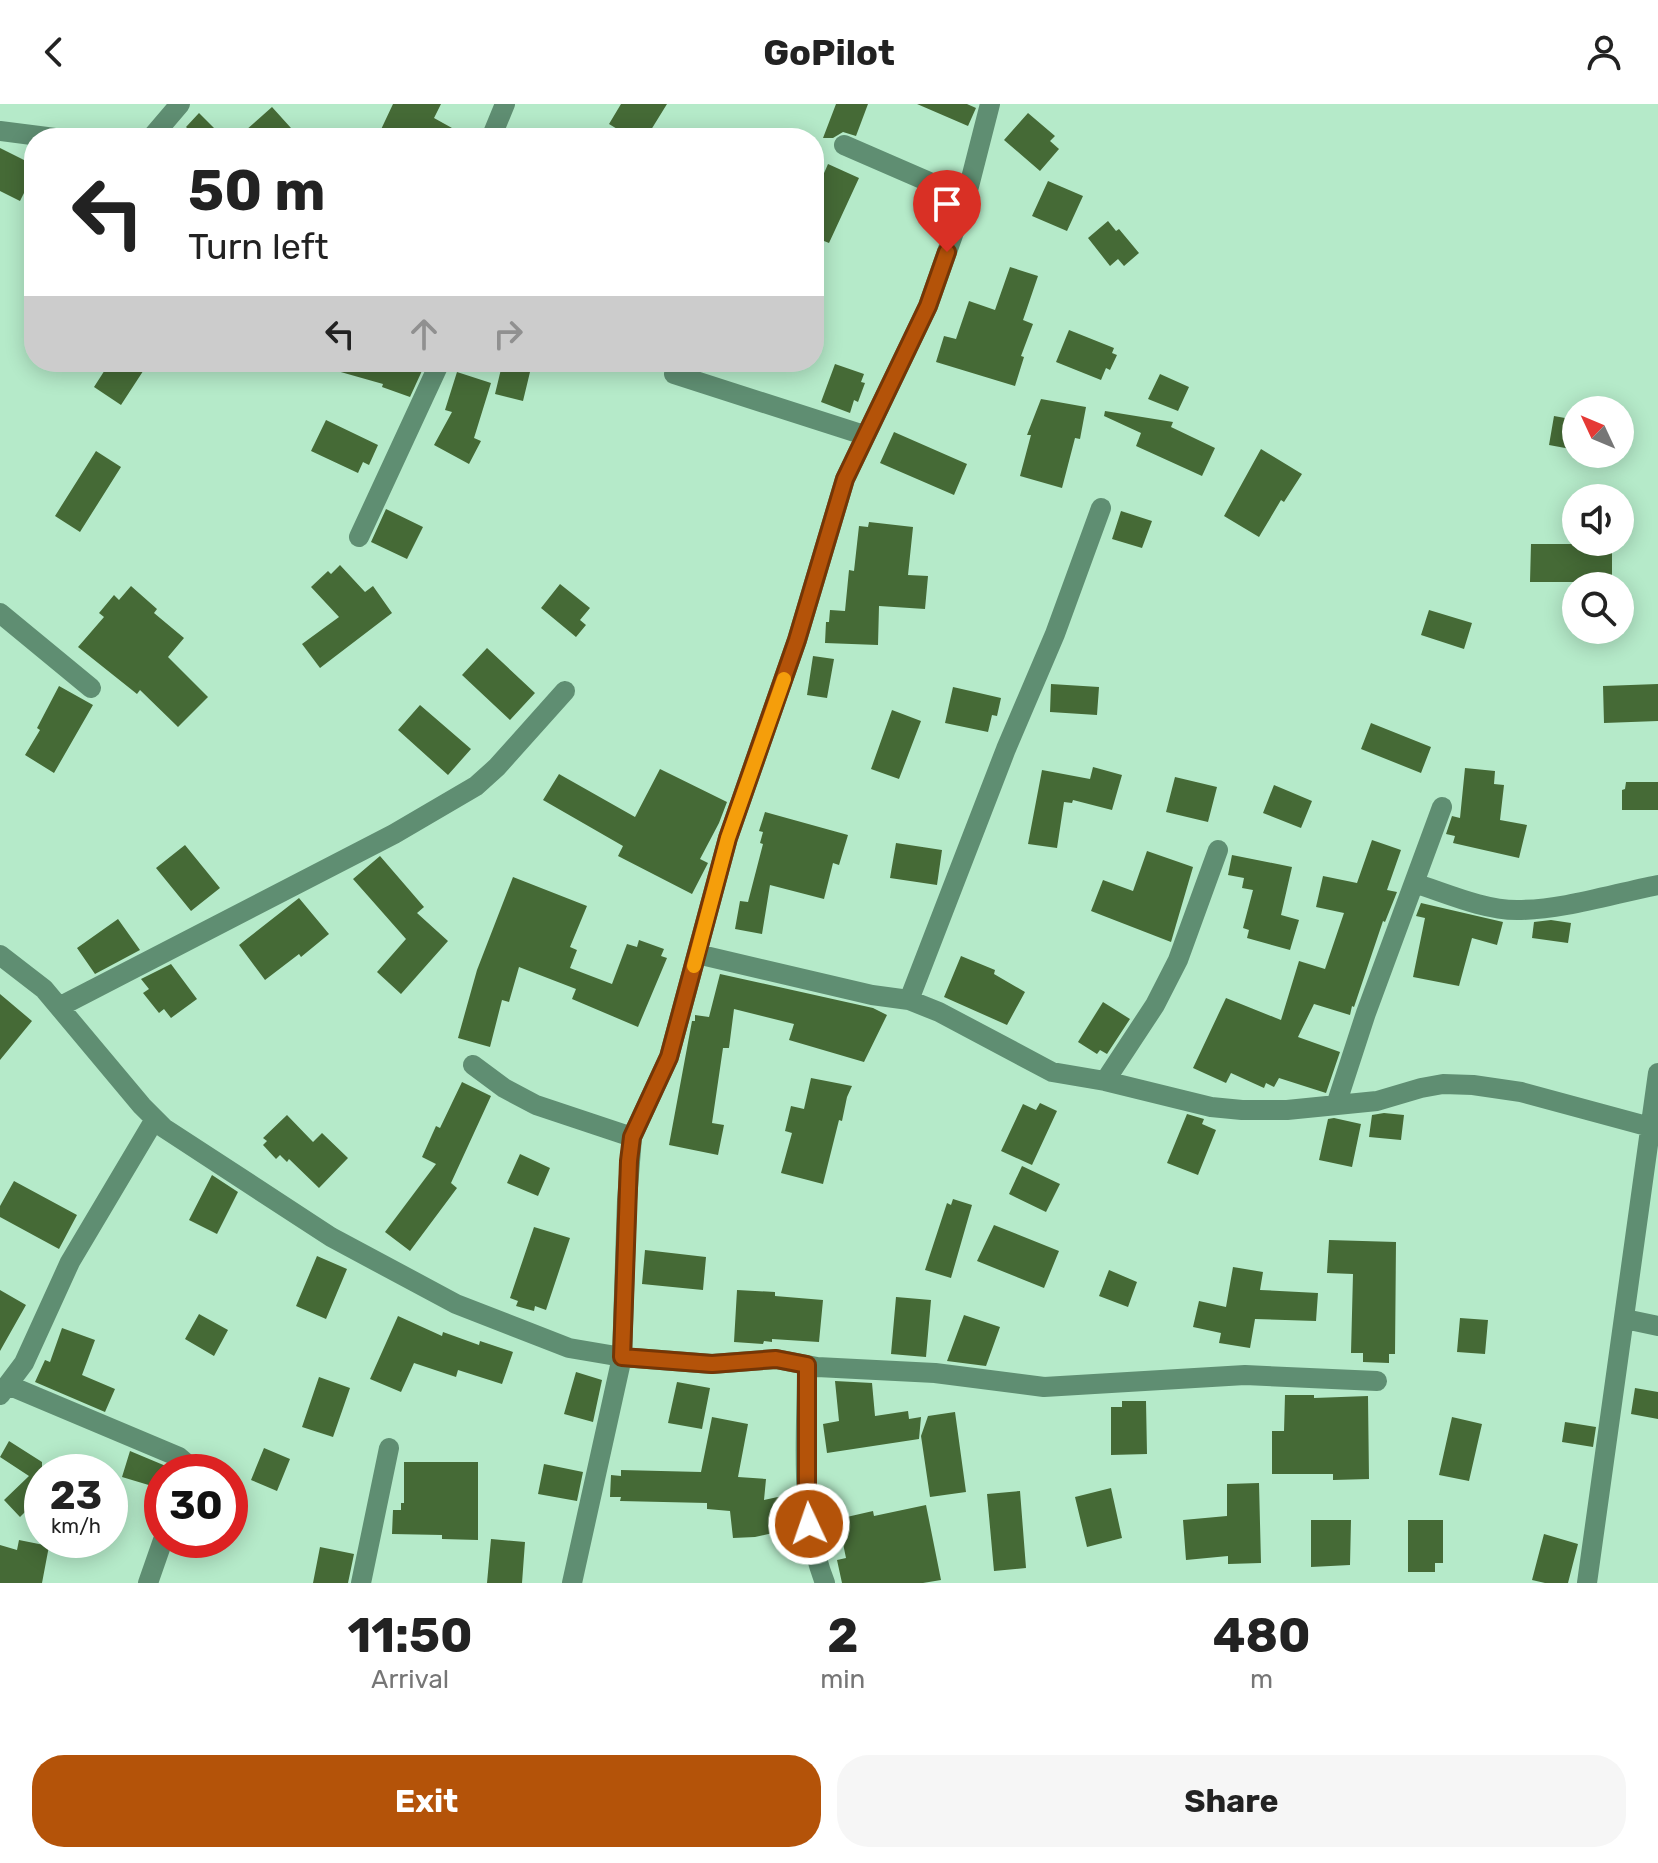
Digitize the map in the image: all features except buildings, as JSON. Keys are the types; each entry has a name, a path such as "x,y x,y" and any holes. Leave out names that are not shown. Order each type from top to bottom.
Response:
{"street":[{"path":"160,128 180,104"},
{"path":"495,128 505,104"},
{"path":"572,1583 622,1357 632,1137 669,1057 728,838 797,640 845,479 928,306 966,198 990,104"},
{"path":"0,131 24,134"},
{"path":"844,145 966,198"},
{"path":"359,537 435,372"},
{"path":"674,374 864,435"},
{"path":"909,1000 1012,734 1055,634 1101,508"},
{"path":"0,613 91,688"},
{"path":"59,1007 394,834 476,786 565,691"},
{"path":"1336,1105 1442,807"},
{"path":"1105,1081 1155,1005 1178,960 1218,850"},
{"path":"1414,883 1515,910 1658,885"},
{"path":"697,954 872,995 909,1000 939,1012 1052,1072 1105,1081 1211,1107 1242,1110 1336,1105 1377,1101 1443,1084 1473,1085 1521,1092 1655,1128"},
{"path":"0,955 44,989 164,1128 331,1237 456,1304 569,1348 622,1357 712,1364 776,1359 860,1371 935,1373 1044,1387 1245,1375 1377,1381"},
{"path":"473,1065 504,1088 536,1105 632,1137"},
{"path":"1587,1583 1655,1128 1658,1073"},
{"path":"155,1119 70,1262 24,1363 4,1390 171,1454"},
{"path":"1625,1319 1658,1326"},
{"path":"807,1365 807,1508 811,1541 825,1583"},
{"path":"361,1583 389,1448"},
{"path":"148,1583 157,1558"}],"slow traffic":[{"path":"694,966 728,838 784,679"}],"route":[{"path":"809,1524 807,1365 776,1359 712,1364 622,1357 629,1161 632,1137 669,1057 728,838 797,640 845,479 928,306 947,252"}]}
